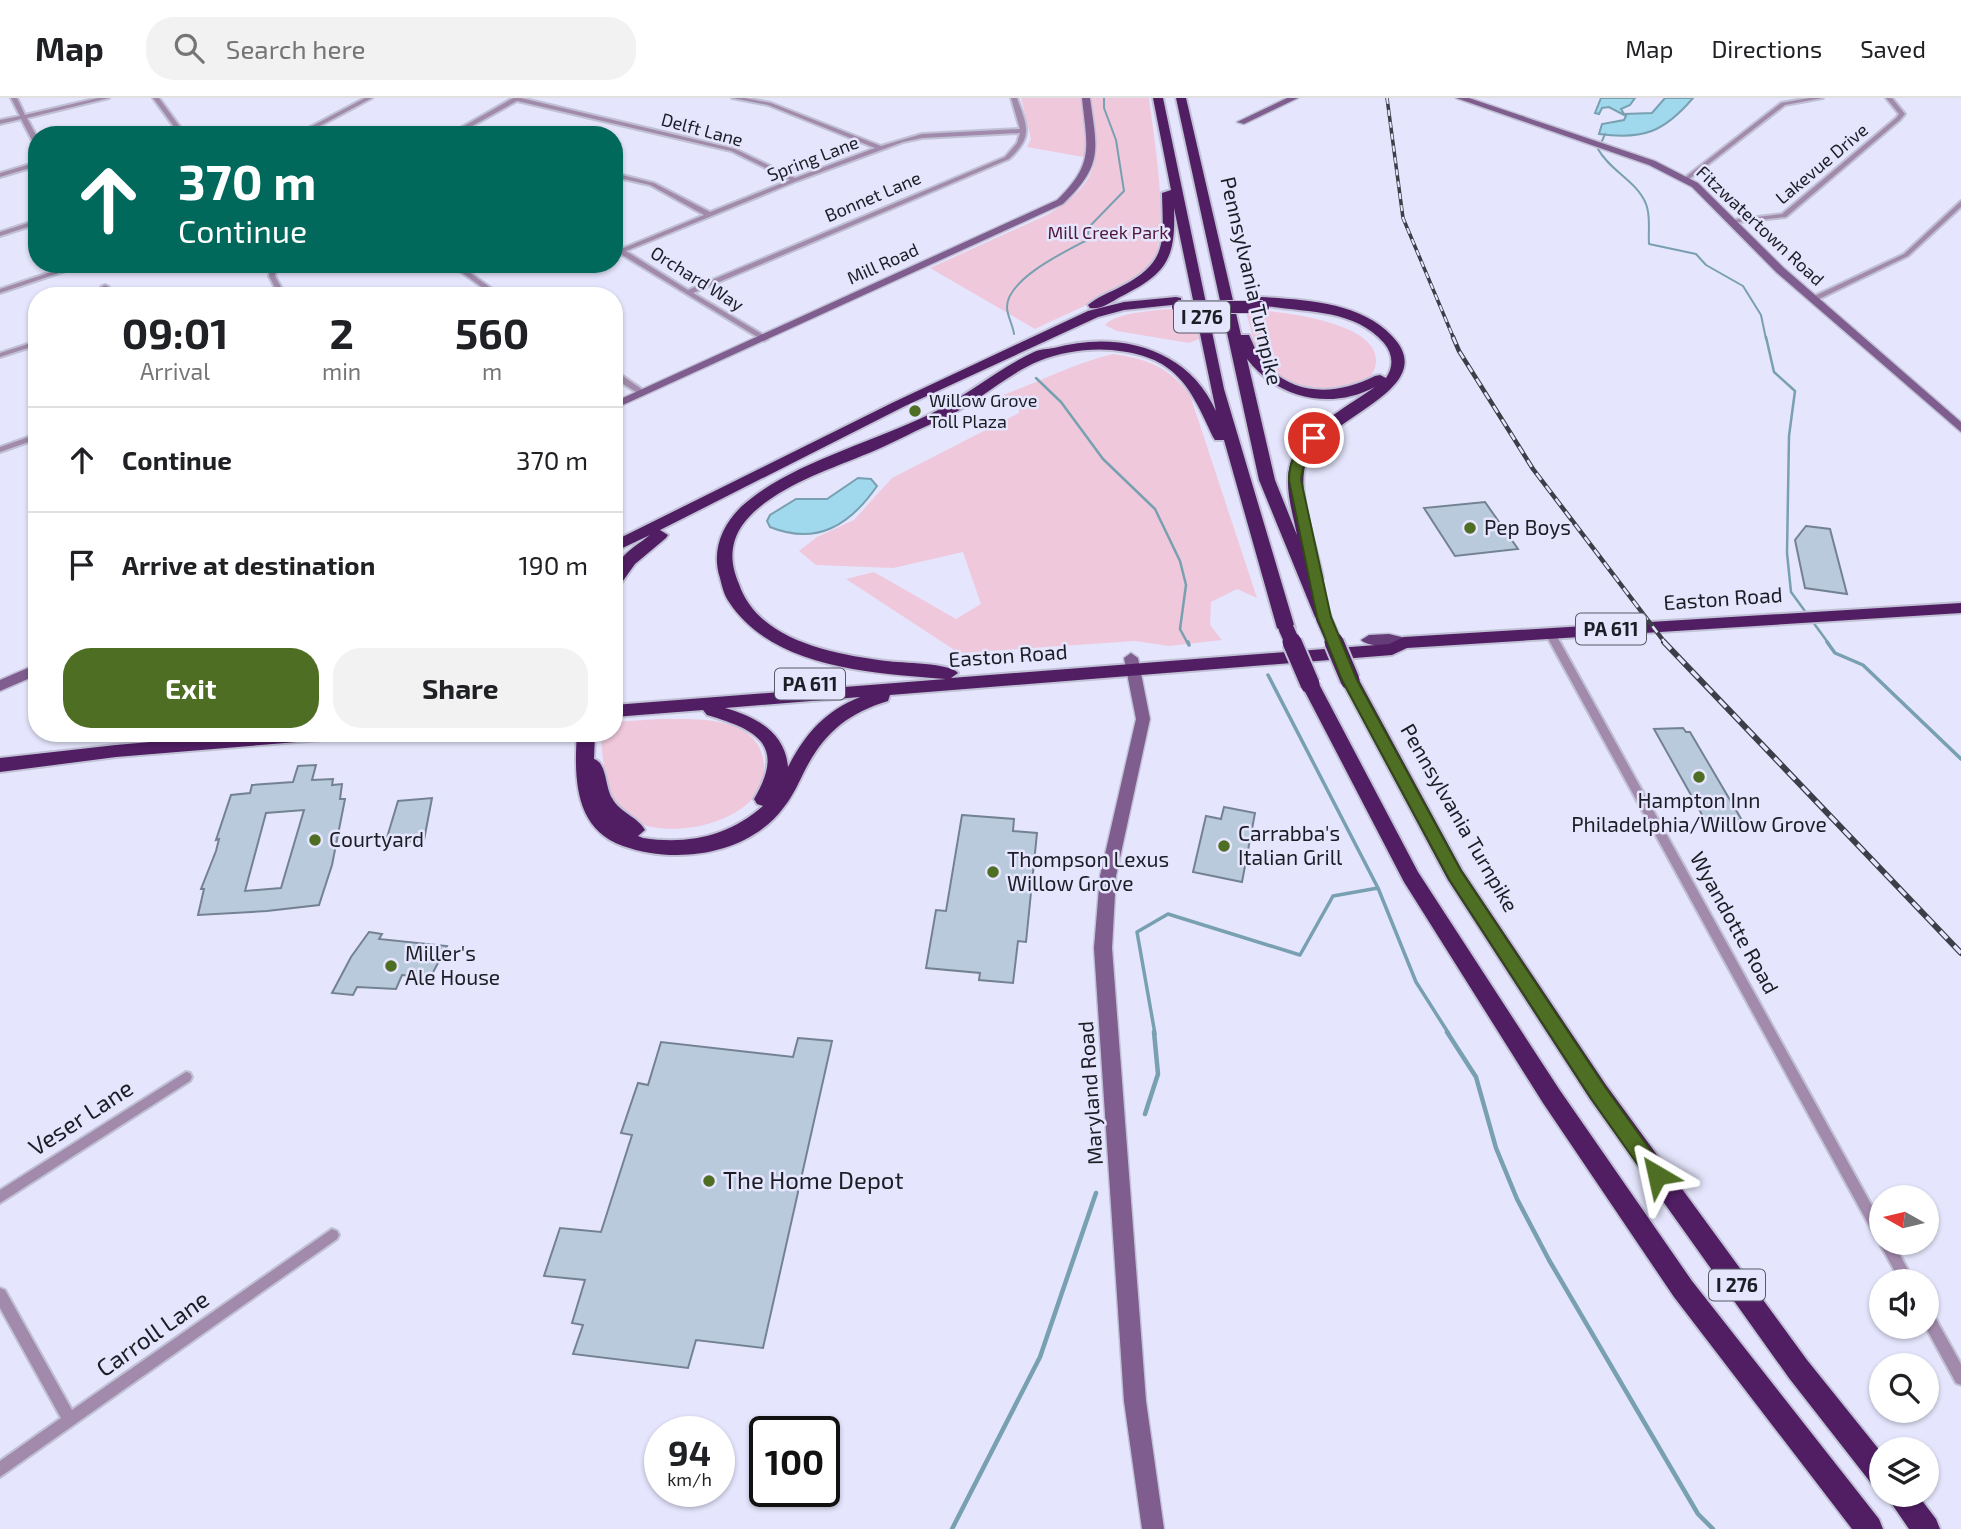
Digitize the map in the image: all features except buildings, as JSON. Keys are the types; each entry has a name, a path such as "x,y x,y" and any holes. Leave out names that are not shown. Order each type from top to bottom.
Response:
{"highway":[{"name":"I 276","path":"1158,98 1217,389 1286,628 1310,684 1411,877 1551,1096 1683,1289 1869,1529"},
{"name":"Pennsylvania Turnpike","path":"1181,98 1267,480 1350,680 1455,875 1598,1092 1798,1369 1869,1458"},
{"path":"1055,331 1074,316 1142,281 1156,271 1166,257 1169,234 1163,126"},
{"path":"1225,292 1239,318 1254,360 1276,383 1295,390 1336,395 1372,384 1388,369 1386,352 1378,342 1358,327 1322,314 1262,304"},
{"path":"948,673 830,659 794,645 771,632 740,604 726,577 725,545 728,535 740,517 756,502 808,473 970,398 1072,335 1112,316 1177,304"},
{"path":"623,543 902,404 1055,331 1109,309 1177,304 1317,307 1348,316 1372,327 1388,339 1399,362 1398,373 1390,383 1309,444 1295,471 1324,617"},
{"path":"1029,360 1070,348 1106,345 1140,352 1173,366 1197,387 1250,506"},
{"path":"623,568 652,540 790,475 808,473"},
{"path":"623,555 659,525"},
{"name":"Easton Road","path":"623,698 948,673 1392,649 1404,643 1961,608"},
{"name":"Easton Road","path":"623,710 910,686 1369,640"},
{"path":"586,742 585,795 600,822 626,839 646,845 694,846 746,829 773,808 806,747 825,723 864,701 904,693 910,686"},
{"path":"595,742 595,783 616,818 626,826 651,836 673,839 707,835 741,821 757,808 770,792 777,771 775,748 763,732 740,718 713,711 709,704"},
{"path":"0,753 91,742"},
{"path":"0,765 116,751 225,742"},
{"path":"1909,1507 1926,1529"}],"main road":[{"name":"Easton Road","path":"1369,640 1388,639 1404,643"}],"street":[{"path":"14,98 28,126"},
{"path":"0,122 106,98"},
{"path":"156,98 176,126"},
{"path":"315,126 369,98"},
{"path":"735,98 769,104 880,148"},
{"path":"1014,98 1024,131"},
{"name":"Mill Road","path":"623,402 1060,202 1078,187 1089,170 1091,156 1086,98"},
{"path":"1241,122 1294,98"},
{"name":"Fitzwatertown Road","path":"1460,98 1652,163 1686,179 1705,194 1812,299 1961,428"},
{"path":"1686,179 1783,104 1820,98"},
{"name":"Lakevue Drive","path":"1732,222 1784,216 1898,119 1902,114 1900,109 1889,98"},
{"path":"468,126 517,99"},
{"name":"Delft Lane","path":"517,99 733,149 795,180"},
{"name":"Spring Lane","path":"623,247 880,148 922,136 1024,131"},
{"name":"Bonnet Lane","path":"689,292 1007,158 1021,146 1024,131"},
{"path":"0,175 28,167"},
{"path":"623,177 652,184 710,215"},
{"path":"1812,299 1906,255 1961,203"},
{"path":"0,234 28,225"},
{"name":"Orchard Way","path":"623,252 764,339"},
{"path":"0,291 55,273"},
{"path":"466,273 486,287"},
{"path":"0,355 28,346"},
{"path":"623,380 642,392"},
{"path":"0,450 28,439"},
{"name":"Wyandotte Road","path":"1550,633 1869,1212"},
{"name":"Maryland Road","path":"1132,664 1143,719 1108,876 1103,948 1135,1401 1153,1529"},
{"path":"0,686 28,673"},
{"name":"Veser Lane","path":"0,1197 186,1077"},
{"name":"Carroll Lane","path":"0,1470 332,1235"},
{"path":"0,1295 71,1420"},
{"path":"1939,1339 1961,1378"}],"green space":[{"name":"Mill Creek Park","path":"1021,98 1149,98 1160,186 1160,235 1156,254 1149,268 1128,284 1035,329 930,268 1049,214 1072,197 1089,177 1095,159 1027,147 1031,139"},
{"path":"1195,308 1199,339 1189,343 1117,331 1105,325 1134,313"},
{"path":"1245,309 1322,320 1361,336 1372,348 1376,362 1371,375 1360,384 1328,389 1293,383 1278,376 1268,369 1260,357"},
{"path":"1113,354 1136,358 1156,366 1173,377 1190,395 1257,598 1237,589 1211,602 1210,625 1222,640 1169,646 1135,641 959,653 846,579 874,572 956,619 981,604 963,552 893,568 816,565 799,551 817,537 854,520 892,478 1019,413 1019,404 1003,395"},
{"path":"690,719 721,722 736,727 748,734 757,744 763,758 764,769 759,789 740,809 723,819 703,825 661,828 641,824 625,816 613,802 604,768 602,742 623,742 623,721"}],"water":[{"path":"1601,98 1635,98 1630,105 1621,109 1624,114 1652,113 1665,98 1693,98 1672,119 1652,131 1614,136 1599,134 1602,124 1624,120 1626,116 1609,107 1602,108 1599,114 1595,113"},
{"path":"858,478 871,479 877,486 856,512 844,521 817,533 787,532 770,527 767,521 770,515 796,499 827,499"}],"waterway":[{"path":"1014,334 1007,307 1017,286 1039,267 1087,240 1089,227 1124,191 1116,140 1104,108 1104,98"},
{"path":"1602,141 1605,134"},
{"path":"1598,149 1609,164 1642,196 1648,213 1649,244 1696,254 1706,265 1743,286 1761,315 1766,339"},
{"path":"1766,337 1774,372 1795,391 1789,436 1787,553 1791,592 1829,644"},
{"path":"1036,378 1061,402 1103,459 1155,509 1180,561 1186,585 1180,629 1188,644"},
{"path":"1827,642 1835,653 1863,665 1961,759"},
{"path":"1268,675 1378,888"},
{"path":"1155,1034 1137,932 1168,914 1300,955 1333,896 1378,888"},
{"path":"1378,888 1416,982 1449,1034"},
{"path":"1145,1114 1158,1074 1154,1032"},
{"path":"1447,1032 1476,1077 1496,1148 1517,1199 1549,1260 1698,1514 1713,1529"},
{"path":"952,1529 1040,1357 1096,1193"}],"railway":[{"path":"1387,98 1403,218 1454,339"},
{"path":"1453,337 1459,351 1533,469 1666,644"},
{"path":"1664,642 1961,953"}],"place":[{"name":"Willow Grove Toll Plaza","path":"915,411"},
{"name":"Pep Boys","path":"1470,528"},
{"name":"Hampton Inn Philadelphia/Willow Grove","path":"1699,777"},
{"name":"Courtyard","path":"315,840"},
{"name":"Carrabba's Italian Grill","path":"1224,846"},
{"name":"Thompson Lexus Willow Grove","path":"993,872"},
{"name":"Miller's Ale House","path":"391,966"},
{"name":"The Home Depot","path":"709,1181"}],"route":[{"path":"1314,438 1298,463 1295,480 1324,617 1350,680 1455,875 1598,1092 1657,1175"}]}
